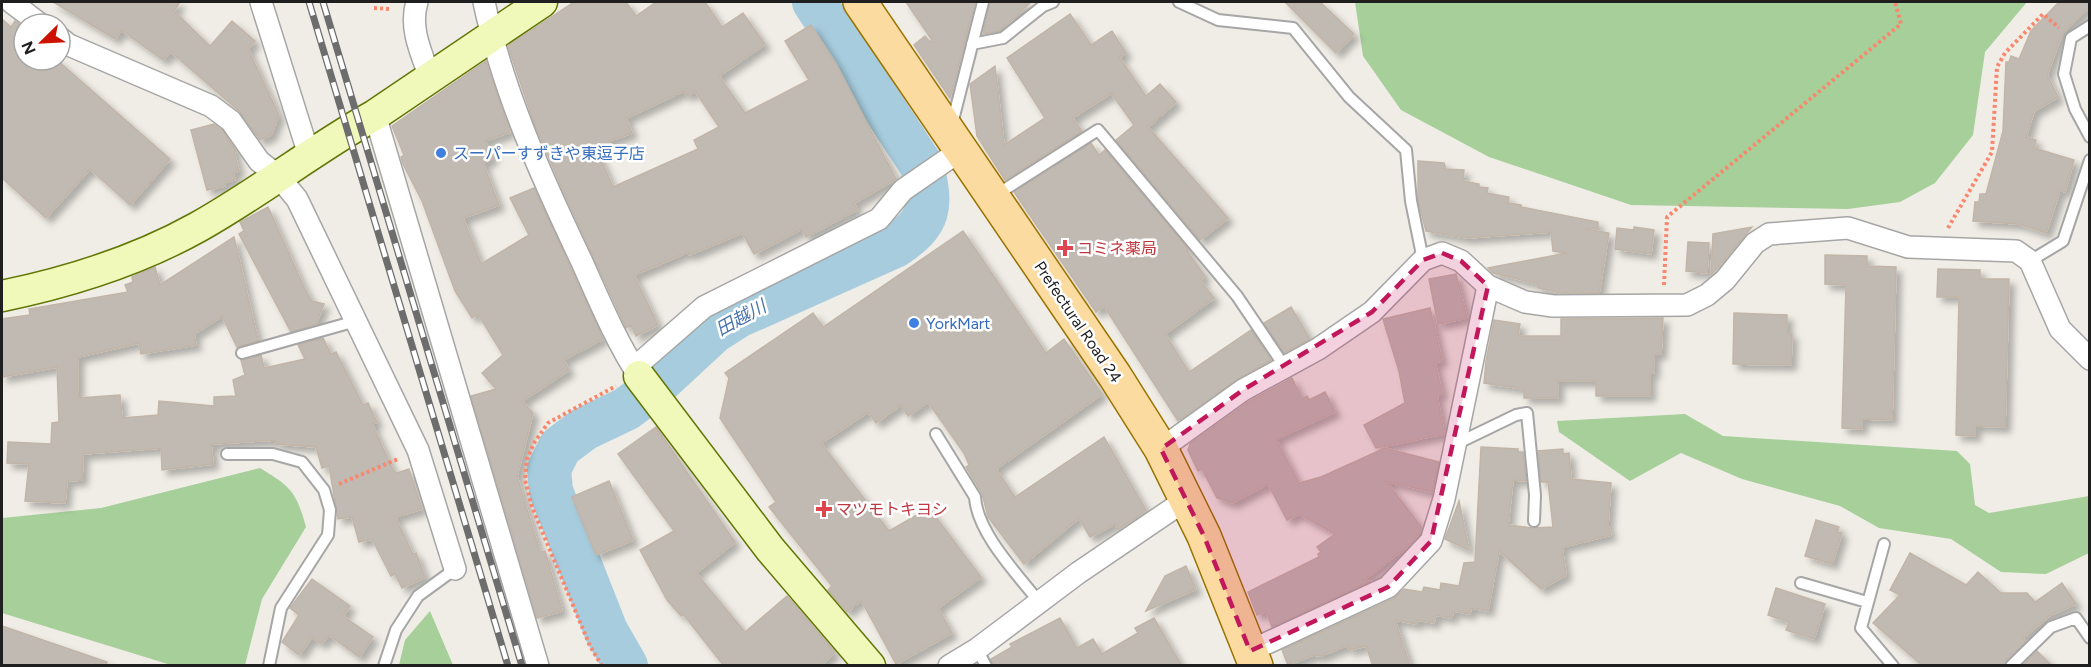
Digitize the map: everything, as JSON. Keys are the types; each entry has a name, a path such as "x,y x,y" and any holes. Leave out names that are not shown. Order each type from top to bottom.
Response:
{"main road":[{"name":"Prefectural Road 24","path":"860,2 1115,376 1161,449 1187,499 1253,658"}],"street":[{"path":"11,2 24,12"},
{"path":"261,2 309,155"},
{"path":"417,2 413,15 414,28 430,77"},
{"path":"484,2 491,36 513,102 549,193 637,372 770,549 870,666"},
{"path":"2,296 75,278 160,247 199,226 348,129 375,115 542,2"},
{"path":"72,46 211,106 231,121 259,161 278,176 297,199 418,450 455,569"},
{"path":"375,115 538,666"},
{"path":"637,372 704,307 879,219 903,190 932,170 955,141"},
{"path":"1161,449 1243,390 1318,349 1372,312 1423,260 1442,253 1461,261 1488,286 1525,302 1553,306 1662,307 1686,305 1707,295 1725,279 1755,243 1769,234 1848,228 1908,247 2016,251 2030,261 2060,329 2090,359"},
{"path":"1253,658 1388,587 1414,562 1431,541 1444,499 1488,286"},
{"path":"949,666 982,657 1040,603 1078,573 1187,499"}],"lane":[{"path":"955,141 972,44 983,2"},
{"path":"972,44 1003,38 1043,6 1053,2"},
{"path":"1179,2 1218,20 1293,28 1349,97 1406,150 1411,201 1423,260"},
{"path":"2090,26 2071,38 2064,74 2075,109 2090,137"},
{"path":"994,197 1098,130 1231,288 1285,367"},
{"path":"2030,261 2063,241 2090,160"},
{"path":"242,353 356,321"},
{"path":"1455,444 1516,415 1527,413 1536,495 1534,521"},
{"path":"936,434 975,497 975,507 994,544 1040,603"},
{"path":"227,454 273,453 302,462 324,490 330,510 328,535 281,608 269,666"},
{"path":"1884,544 1861,628 1893,666"},
{"path":"384,666 396,630 418,596 455,569"},
{"path":"1801,583 1868,602"},
{"path":"2011,666 2051,627 2076,618 2090,639"}],"path":[{"path":"390,9 396,2"},
{"path":"1662,307 1668,217 1901,24 1895,2"},
{"path":"374,8 390,9"},
{"path":"390,9 393,19"},
{"path":"1939,249 1946,230 1992,152 1997,67 2005,53 2043,14 2071,38"},
{"path":"602,666 590,646 532,507 525,480 527,459 534,443 548,423 637,372"},
{"path":"324,490 418,450"}],"highlighted area":[{"path":"1442,253 1461,261 1488,286 1431,541 1388,587 1250,651 1204,536 1161,449 1243,390 1372,312 1423,260"}],"green space":[{"path":"1355,2 2027,2 1985,52 1973,135 1935,183 1900,202 1848,209 1631,205 1489,157 1401,110 1363,56"},
{"path":"1685,414 1723,436 1957,451 1970,464 1975,505 1989,513 2089,496 2089,553 2046,574 2001,572 1951,539 1879,528 1840,506 1742,479 1681,453 1630,481 1559,432 1557,421"},
{"path":"260,468 291,491 299,505 306,527 262,599 245,665 171,665 2,613 2,518 101,508"},
{"path":"430,611 453,665 399,665 405,640"}],"building":[{"path":"53,2 180,2 174,11 210,46 232,21 255,41 248,49 279,115 271,135 260,140 239,111 171,52 163,60 121,30 115,39"},
{"path":"574,2 626,2 636,16 656,2 705,2 722,27 743,13 765,44 719,76 745,113 809,80 785,41 811,25 836,64 896,179 854,203 857,210 806,237 802,229 754,254 742,233 689,255 688,252 634,275 658,325 636,336 631,325 626,328 564,193 534,123 508,46","holes":["684,91 687,96 695,91 719,127 694,140 698,149 613,187 597,151 611,146 609,141 632,133 626,118"]},
{"path":"906,2 975,2 950,98 914,45 925,36 930,42 932,40"},
{"path":"990,2 1031,2 1000,31 983,34"},
{"path":"1285,2 1320,2 1354,34 1336,53"},
{"path":"2059,2 2090,2 2090,6 2062,34 2047,75 2058,97 2034,111 2026,137 2036,140 2034,148 2074,160 2065,192 2060,190 2046,233 2019,224 1973,221 1975,202 1979,202 1980,194 1986,194 2003,131 2006,62 2009,62 2011,56 2019,59 2031,31"},
{"path":"1070,14 1091,45 1112,31 1126,53 1119,57 1146,96 1160,84 1176,102 1148,127 1228,218 1200,240 1116,140 1134,125 1111,93 1072,118 1082,131 1005,180 977,136 970,84 995,66 1004,145 1045,118 1007,58"},
{"path":"2,19 11,27 12,26 12,72 71,72 170,159 130,205 90,169 46,218 2,178"},
{"path":"486,61 510,132 485,141 493,158 483,163 499,205 463,218 481,264 529,235 510,198 534,188 603,339 563,360 569,370 522,401 533,413 517,476 540,552 545,551 562,611 537,618 471,396 496,389 482,373 503,355 478,314 472,318 455,291 422,201 403,164 401,157 404,155 392,126"},
{"path":"214,124 222,130 236,151 234,152 239,171 233,173 235,180 225,182 225,186 207,190 191,130"},
{"path":"1091,143 1099,155 1105,150 1189,250 1187,251 1205,276 1200,280 1214,298 1165,334 1189,372 1251,330 1271,360 1236,380 1178,421 1104,306 1096,312 1014,192"},
{"path":"1418,161 1444,163 1446,169 1464,170 1463,181 1488,188 1487,193 1509,197 1508,203 1598,222 1598,228 1586,229 1609,233 1599,293 1561,293 1538,288 1538,284 1493,273 1488,268 1567,253 1553,251 1551,232 1467,238 1426,231 1418,200"},
{"path":"268,207 312,301 324,304 316,324 291,332 239,234 244,231 240,222"},
{"path":"1634,227 1654,230 1651,254 1615,249 1617,228 1634,230"},
{"path":"1752,227 1712,274 1711,275 1713,234"},
{"path":"963,231 1046,353 1064,339 1102,394 996,469 1015,497 1104,437 1146,510 1118,530 1115,524 1090,537 1079,518 1024,564 988,517 982,493 966,467 969,465 964,453 928,402 908,416 901,405 876,423 868,412 821,443 889,531 929,508 981,577 938,608 952,633 896,664 861,600 847,612 828,590 832,586 769,507 776,502 720,418 729,378 725,373 813,313 823,327"},
{"path":"234,237 258,341 237,347 222,316 194,334 196,345 141,354 139,343 78,357 78,398 120,395 122,418 158,415 159,401 214,406 214,397 236,396 233,380 245,375 241,360 261,355 264,368 305,359 298,345 323,338 331,354 336,352 363,405 368,403 377,422 372,424 393,470 397,473 409,469 422,509 395,517 413,554 416,553 425,577 402,588 395,574 391,576 372,539 359,542 352,517 338,519 329,466 322,468 316,447 276,444 276,440 211,444 213,464 162,470 161,448 83,454 82,480 67,481 65,503 25,501 29,464 7,463 8,442 51,444 52,423 59,422 57,367 2,377 2,319 30,315 29,309 128,292 125,285 133,282 132,277 155,267 160,285"},
{"path":"1688,242 1709,243 1707,273 1686,271"},
{"path":"1825,255 1867,256 1867,266 1896,267 1892,420 1862,419 1862,429 1842,428 1846,285 1825,284"},
{"path":"1938,269 1980,270 1980,279 2009,279 2005,427 1975,426 1975,436 1956,435 1959,297 1937,297"},
{"path":"1456,274 1467,318 1438,324 1429,279"},
{"path":"1291,307 1310,339 1284,353 1264,323"},
{"path":"1430,308 1442,361 1435,362 1442,394 1437,395 1444,434 1376,448 1364,425 1405,403 1399,371 1383,319"},
{"path":"1734,313 1787,315 1787,334 1792,334 1791,365 1733,364"},
{"path":"1663,318 1661,354 1654,354 1654,373 1650,373 1650,396 1596,396 1596,381 1558,381 1558,398 1524,398 1524,389 1484,383 1494,320 1520,324 1518,336 1561,336 1561,319"},
{"path":"1292,378 1302,399 1307,396 1309,400 1325,392 1335,412 1276,439 1299,483 1321,477 1385,448 1439,462 1432,492 1386,481 1422,528 1412,543 1364,580 1370,581 1272,627 1266,611 1257,615 1248,592 1319,557 1318,554 1321,552 1317,547 1335,534 1299,514 1287,520 1268,484 1232,503 1217,498 1202,469 1198,471 1188,450 1190,444 1250,401"},
{"path":"656,427 735,542 696,573 745,632 787,596 835,652 820,666 724,666 683,614 681,616 667,600 640,550 674,531 618,454"},
{"path":"1481,447 1518,449 1518,452 1523,452 1526,481 1513,480 1508,525 1533,528 1553,527 1548,482 1541,482 1538,451 1563,449 1563,454 1569,453 1571,479 1611,483 1608,525 1611,535 1562,547 1566,575 1541,589 1499,551 1488,611 1471,608 1470,614 1453,611 1452,618 1436,615 1434,623 1417,620 1417,624 1395,620 1410,666 1373,666 1366,646 1349,650 1348,645 1321,656 1313,655 1288,665 1282,650 1393,599 1404,589 1422,592 1424,587 1440,590 1441,583 1459,586 1464,563 1475,562"},
{"path":"609,481 633,540 596,555 572,497"},
{"path":"1459,501 1469,550 1445,539"},
{"path":"1816,520 1839,527 1837,532 1842,533 1832,564 1805,556"},
{"path":"1910,553 1966,585 1978,572 2001,593 2027,593 2035,602 2062,583 2076,604 2049,616 2023,638 2026,641 2004,666 1923,666 1873,623 1900,595 1890,590"},
{"path":"1186,566 1196,589 1146,611 1165,576"},
{"path":"312,579 350,606 343,616 373,637 359,657 329,635 321,644 312,637 299,655 282,642 299,615 290,608"},
{"path":"1776,588 1825,604 1814,639 1786,630 1789,622 1768,615"},
{"path":"1060,618 1077,648 1093,639 1102,654 1138,633 1135,628 1154,618 1182,666 993,666 991,659 1012,647 1010,644"},
{"path":"2,626 107,662 106,666 2,666"},
{"path":"2037,651 2052,666 2022,666"}],"waterway":[{"name":"田越川","path":"626,666 606,631 551,491 549,469 560,447 584,429 626,409 646,394 713,332 738,316 895,246 916,229 926,212 927,192 922,166 814,2"}],"railway":[{"path":"309,2 508,666"},
{"path":"323,2 522,666"}],"place":[{"name":"スーパーすずきや東逗子店","path":"441,153"},
{"name":"コミネ薬局","path":"1065,248"},
{"name":"YorkMart","path":"914,323"},
{"name":"マツモトキヨシ","path":"824,509"}]}
